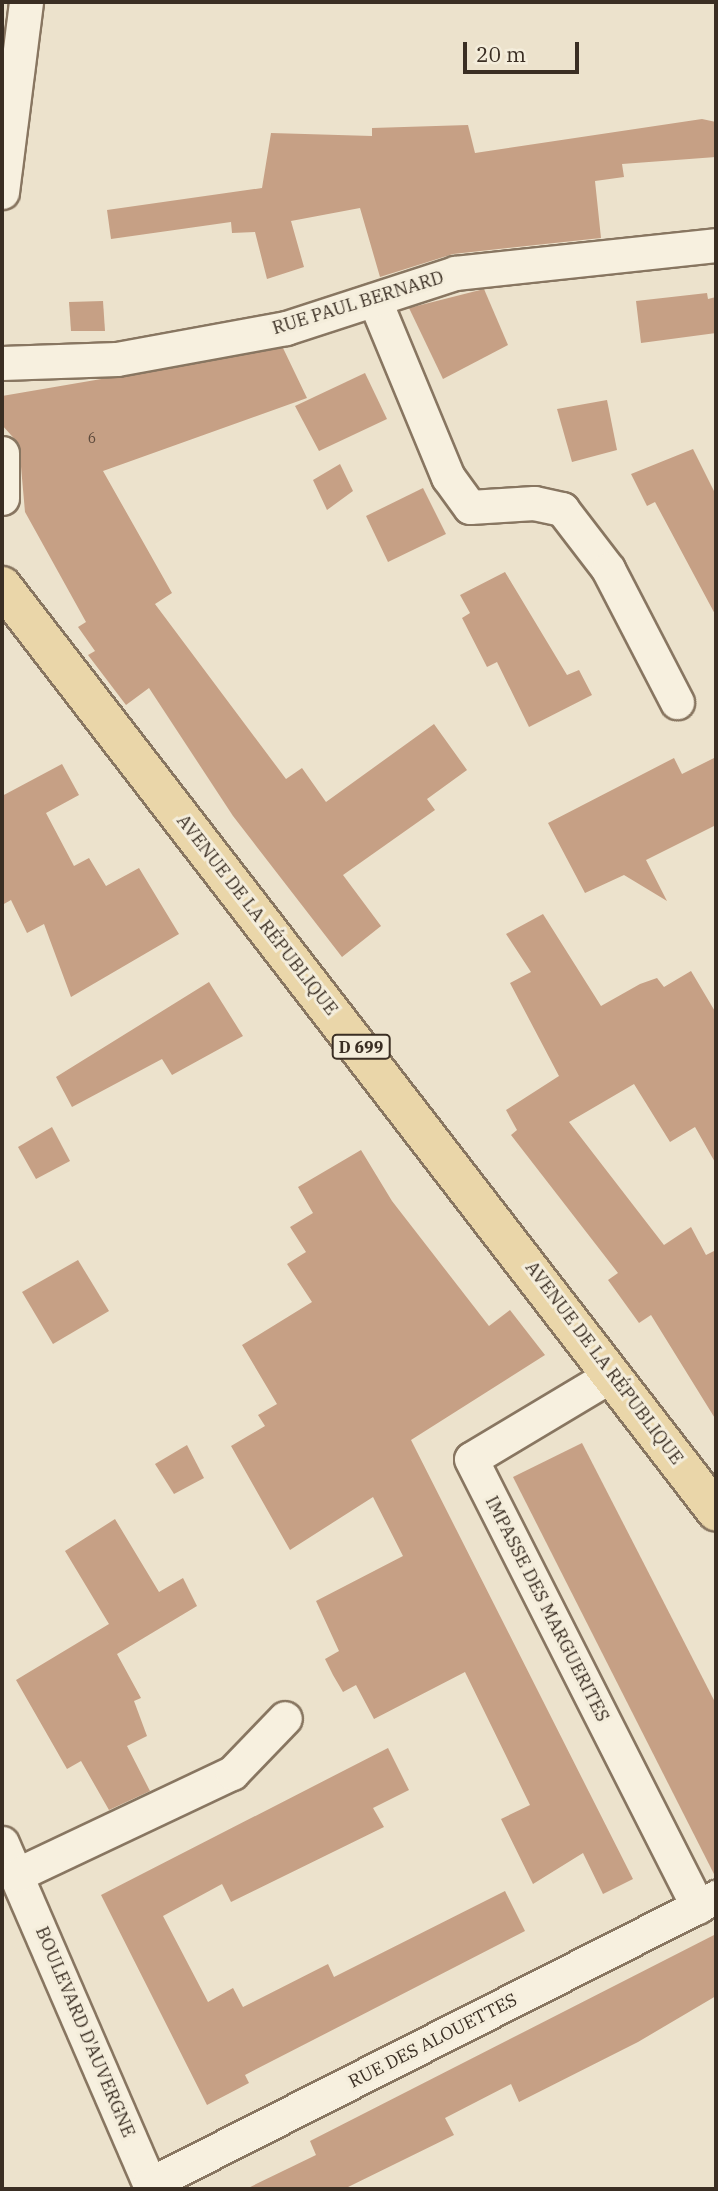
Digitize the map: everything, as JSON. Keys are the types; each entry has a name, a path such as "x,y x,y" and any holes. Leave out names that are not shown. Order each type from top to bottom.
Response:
{"main road":[{"name":"AVENUE DE LA RÉPUBLIQUE","path":"2,586 716,1511"}],"street":[{"path":"3,180 26,2"},
{"name":"RUE PAUL BERNARD","path":"2,363 117,359 286,328 455,273 716,245"},
{"path":"375,301 448,477 470,507 534,503 562,509 608,569 677,702"},
{"path":"2,453 2,498"},
{"name":"IMPASSE DES MARGUERITES","path":"612,1374 471,1459 707,1902"},
{"path":"18,1874 232,1773 285,1718"},
{"name":"BOULEVARD D'AUVERGNE","path":"2,1843 18,1874 151,2187"},
{"name":"RUE DES ALOUETTES","path":"151,2187 707,1902"}],"building":[{"path":"702,119 716,122 716,157 622,164 624,177 595,181 601,238 453,254 380,277 360,208 291,221 304,267 267,279 255,232 232,233 231,222 111,239 107,210 262,188 271,133 372,136 372,128 468,125 475,153"},
{"path":"484,289 508,345 443,379 409,308"},
{"path":"707,293 708,299 716,297 716,333 641,343 636,301"},
{"path":"103,301 105,331 71,331 69,302"},
{"path":"283,348 307,398 103,471 172,593 155,604 286,779 302,768 326,802 434,724 467,770 427,799 435,810 343,875 381,926 342,957 233,816 149,688 126,705 88,655 95,651 78,627 86,622 25,512 19,444 2,425 2,396"},
{"path":"365,373 387,419 319,451 295,406"},
{"path":"607,400 617,450 572,462 557,409"},
{"path":"693,449 716,495 716,616 655,502 647,506 631,474"},
{"path":"340,464 353,491 327,510 313,480"},
{"path":"423,488 446,534 388,562 366,516"},
{"path":"505,572 567,675 579,670 592,695 529,727 497,662 487,667 462,618 470,613 460,595"},
{"path":"716,757 716,825 646,860 667,901 624,875 585,893 548,823 674,758 682,774"},
{"path":"62,764 79,795 46,813 74,866 89,858 106,886 139,868 179,934 71,997 44,924 27,933 11,900 2,905 2,796"},
{"path":"543,914 601,1006 640,984 657,978 664,987 691,971 716,1013 716,1164 695,1127 670,1142 634,1084 569,1122 664,1245 691,1227 706,1255 716,1250 716,1420 651,1315 639,1323 608,1280 618,1273 511,1135 517,1130 506,1110 559,1076 510,983 531,972 506,934"},
{"path":"209,982 243,1036 172,1075 162,1059 72,1107 56,1077"},
{"path":"52,1127 70,1161 36,1179 18,1147"},
{"path":"361,1150 392,1201 489,1326 510,1310 545,1355 411,1440 633,1879 603,1894 583,1853 533,1884 501,1819 530,1805 465,1672 374,1719 356,1685 343,1692 333,1675 325,1659 339,1651 316,1601 403,1556 373,1497 290,1550 231,1446 265,1426 258,1415 277,1404 242,1345 312,1302 287,1264 306,1252 290,1227 313,1213 298,1187"},
{"path":"78,1260 109,1311 53,1344 22,1292"},
{"path":"582,1443 716,1704 716,1878 513,1477"},
{"path":"187,1445 204,1478 174,1494 155,1464"},
{"path":"115,1519 159,1592 183,1578 197,1606 117,1654 141,1698 134,1701 147,1736 127,1746 150,1791 109,1810 81,1761 67,1769 16,1680 109,1624 65,1551"},
{"path":"388,1748 409,1790 373,1808 384,1827 231,1902 222,1884 163,1916 208,2002 233,1988 243,2007 328,1964 334,1977 505,1891 525,1931 245,2075 249,2083 207,2105 101,1895"},
{"path":"716,1934 716,1996 638,2042 519,2102 511,2084 445,2118 454,2135 344,2189 246,2189 316,2155 310,2141"}]}
